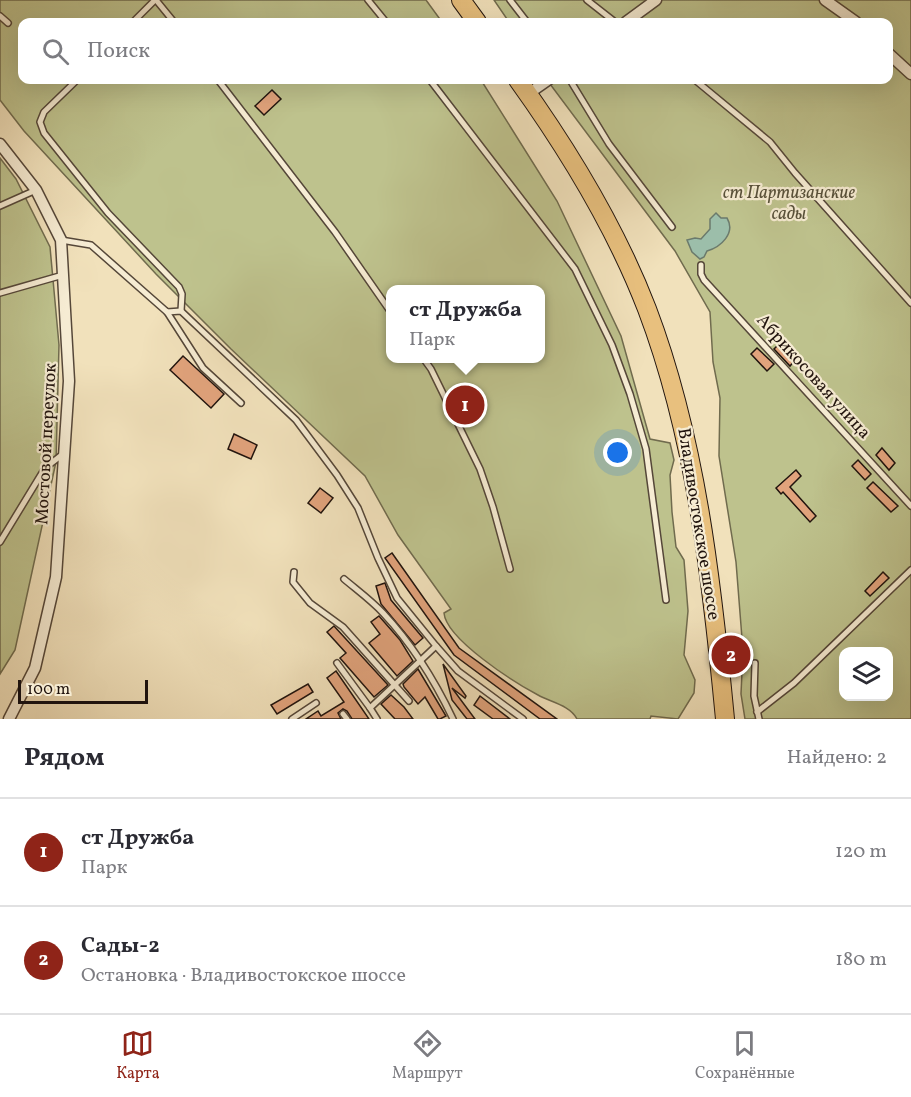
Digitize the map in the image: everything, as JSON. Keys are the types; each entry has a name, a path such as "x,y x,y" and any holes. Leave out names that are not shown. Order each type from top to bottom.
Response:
{"highway":[{"path":"461,0 474,18"},
{"name":"Владивостокское шоссе","path":"523,87 573,159 613,232 647,310 677,401 695,483 725,719"}],"street":[{"path":"631,18 656,0"},
{"path":"825,0 850,18"},
{"path":"893,58 911,74"},
{"name":"Мостовой переулок","path":"0,144 36,190 61,240 69,381 56,577 35,668 9,719"}],"lane":[{"path":"137,18 156,0 171,18"},
{"path":"368,0 383,18"},
{"path":"510,0 524,18"},
{"path":"587,0 610,18"},
{"path":"0,16 8,23"},
{"path":"72,84 44,112 40,122 44,132 108,213 179,287 182,294 181,312"},
{"path":"221,84 335,232 386,304"},
{"path":"433,84 575,269 612,345 630,394 646,449 666,600"},
{"path":"572,84 609,144 672,227"},
{"path":"700,84 770,142 911,303"},
{"path":"0,206 36,190"},
{"path":"61,240 91,245 167,312 204,368 241,403"},
{"name":"Абрикосовая улица","path":"700,265 704,280 911,506"},
{"path":"0,293 63,275"},
{"path":"167,312 181,312 296,420 338,475 358,508 397,597 458,671 523,719"},
{"path":"427,363 480,469 494,507 510,569"},
{"path":"0,542 45,468 63,454"},
{"path":"757,712 794,683 911,570"},
{"path":"294,572 294,582 310,603 343,627 409,701"},
{"path":"344,579 383,613 420,660 441,693 453,719"},
{"path":"370,708 436,646"},
{"path":"337,663 377,719"},
{"path":"755,663 754,696 759,719"},
{"path":"292,719 315,703"}],"green space":[{"path":"0,0 426,0 439,18 18,18 18,84 484,84 557,201 621,336 650,439 670,443 674,460 670,475 672,512 676,547 684,560 688,611 684,655 695,680 694,693 678,719 651,716 650,719 577,719 570,710 514,681 469,647 456,635 448,623 444,613 451,609 398,535 365,476 231,349 156,274 24,131 0,100"},
{"name":"ст Партизанские сады","path":"494,0 911,0 911,719 745,719 741,694 743,651 736,562 719,456 720,398 713,362 710,312 675,251 550,84 893,84 893,18 506,18"},
{"path":"0,158 16,179 50,247 59,345 56,462 15,650 0,674"}],"shaded area":[{"path":"716,213 721,218 727,218 730,229 722,243 707,251 700,259 692,252 687,240 701,239 710,229 710,219"}],"building":[{"path":"272,90 281,99 264,115 255,106"},
{"path":"780,343 795,360 790,366 774,349"},
{"path":"757,348 774,364 767,371 751,354"},
{"path":"183,356 224,394 211,408 170,370"},
{"path":"234,434 257,445 251,459 228,449"},
{"path":"882,448 895,463 889,470 876,455"},
{"path":"858,460 871,474 865,480 852,466"},
{"path":"796,470 801,476 790,487 816,516 810,522 783,492 781,494 776,488"},
{"path":"873,482 898,506 891,512 867,488"},
{"path":"320,488 333,498 321,513 308,503"},
{"path":"392,553 459,648 557,719 540,719 454,655 385,558"},
{"path":"883,572 889,578 870,596 865,591"},
{"path":"385,583 391,600 423,638 415,645 381,604 376,586"},
{"path":"379,616 400,640 413,661 397,676 369,643 380,634 371,622"},
{"path":"334,626 388,685 374,697 340,658 346,653 327,632"},
{"path":"443,664 466,696 465,698 452,688 475,719 467,719 452,700"},
{"path":"418,669 446,716 438,719 425,697 418,704 404,687 403,684"},
{"path":"336,671 369,719 352,719 343,709 338,713 341,719 306,719 318,711 321,716 344,702 327,678"},
{"path":"308,684 313,692 277,714 271,705"},
{"path":"391,695 413,719 395,719 381,704"},
{"path":"480,696 510,719 493,719 474,705"}],"place":[{"name":"ст Дружба","path":"465,405"},
{"name":"Сады-2","path":"731,655"}]}
